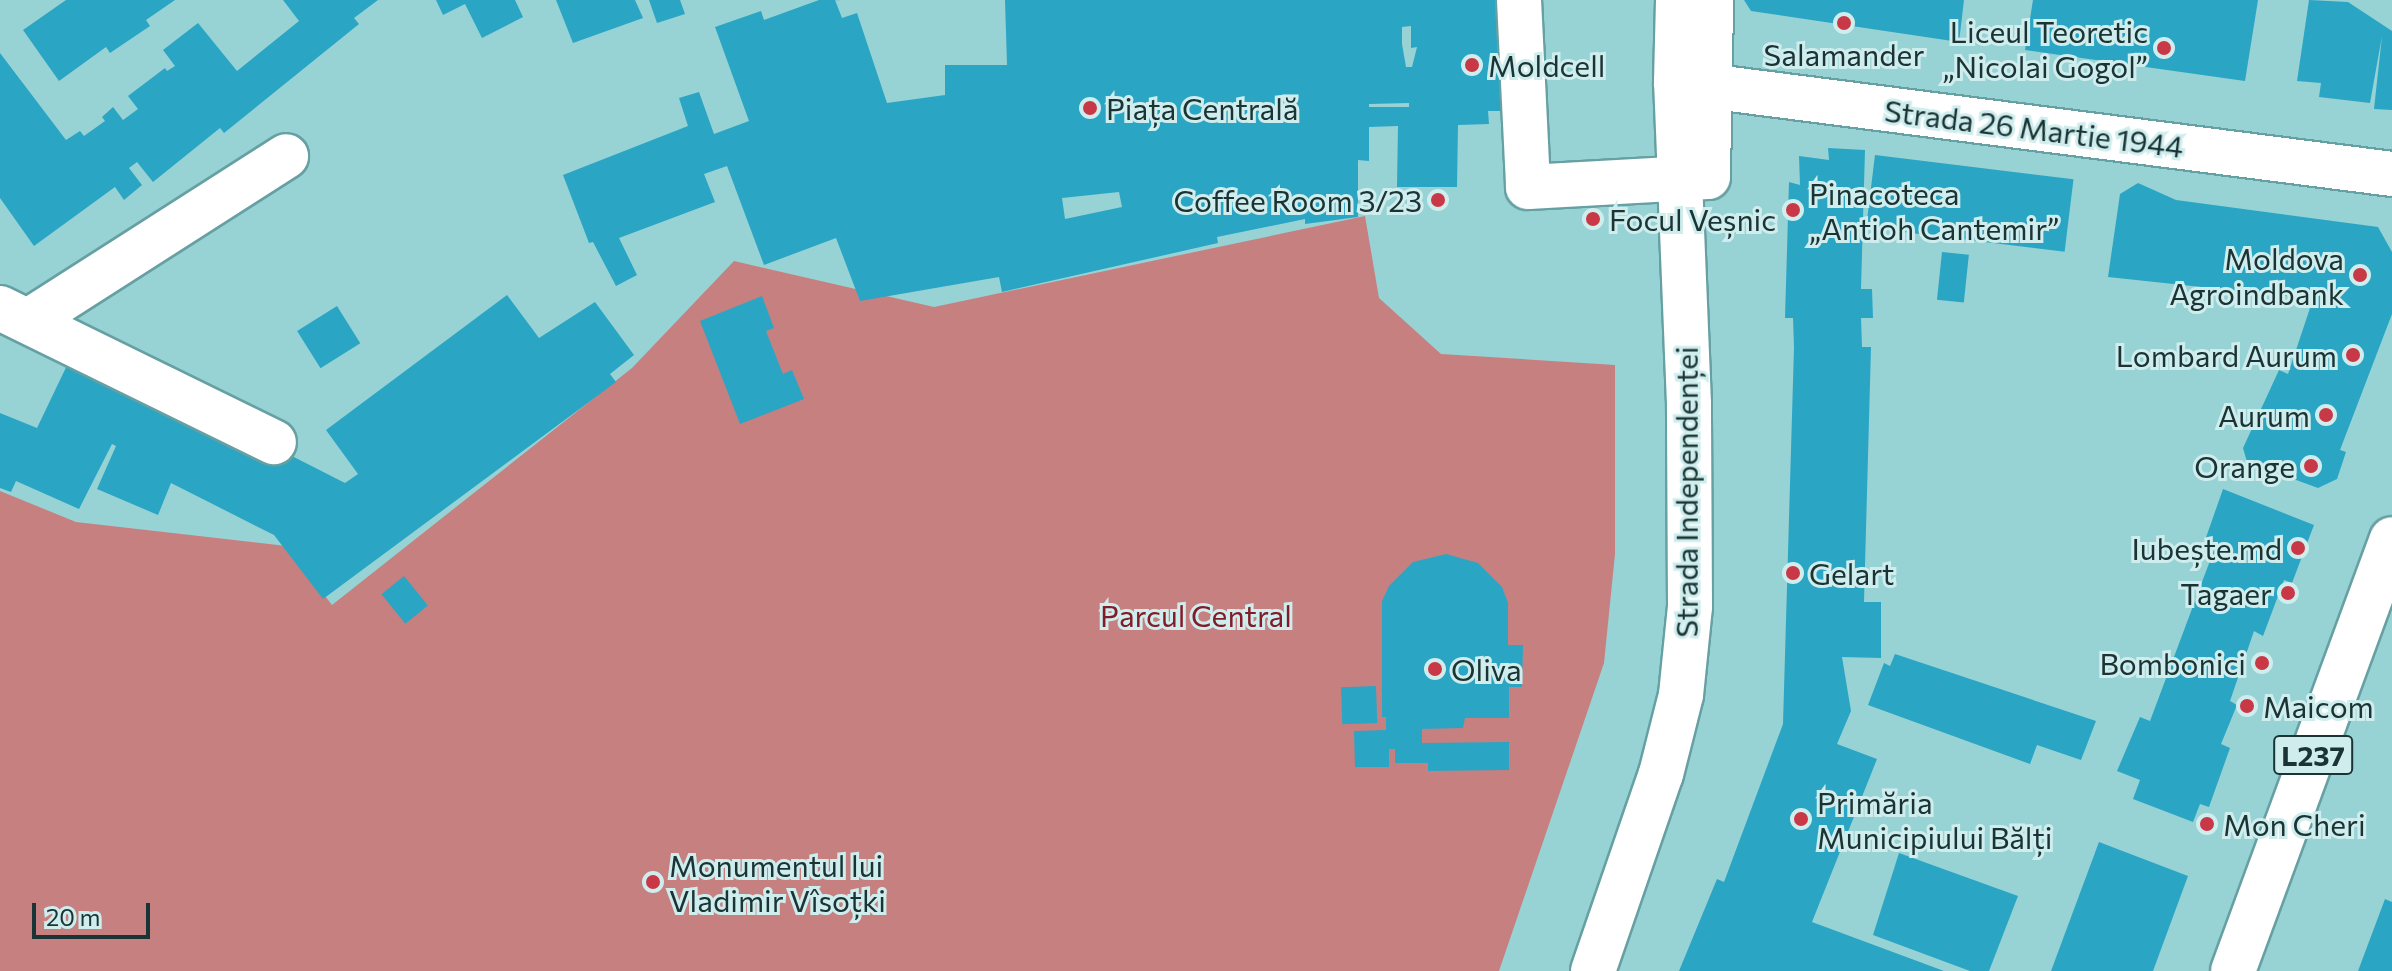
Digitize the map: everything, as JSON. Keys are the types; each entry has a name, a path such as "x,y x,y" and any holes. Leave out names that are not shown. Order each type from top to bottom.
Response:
{"street":[{"path":"1519,0 1528,187 1708,177 1678,0"},
{"path":"1693,85 1711,0"},
{"name":"Strada 26 Martie 1944","path":"1693,85 2392,174"},
{"path":"15,314 286,156"},
{"name":"Strada Independenței","path":"1593,971 1661,774 1681,695 1690,607 1689,404 1680,180"},
{"path":"15,314 274,442"},
{"name":"L237","path":"2233,971 2392,539"}],"green space":[{"name":"Parcul Central","path":"1365,216 1379,298 1441,354 1615,365 1615,554 1604,663 1499,971 0,971 0,491 76,522 286,546 332,605 632,368 734,261 934,307"}],"building":[{"path":"66,0 175,0 146,20 150,26 110,53 106,47 59,81 23,30"},
{"path":"283,0 378,0 354,18 359,24 224,133 220,128 153,182 137,162 129,168 142,185 124,200 115,187 34,246 0,198 0,53 66,140 80,131 84,136 105,121 102,117 113,107 123,120 138,109 128,96 165,68 167,71 175,66 163,50 198,23 237,71 299,21"},
{"path":"436,0 515,0 523,17 482,38 465,4 443,15"},
{"path":"556,0 635,0 643,18 573,43"},
{"path":"649,0 680,0 685,14 657,23"},
{"name":"Piața Centrală","path":"819,0 835,0 842,18 857,13 887,103 945,95 945,65 1007,65 1005,0 1500,0 1501,111 1488,111 1489,124 1458,125 1457,187 1397,187 1398,126 1369,127 1369,161 1358,160 1358,217 1305,224 1305,219 1217,237 1218,243 1002,292 999,277 860,301 836,238 764,265 727,166 704,174 715,202 619,238 637,275 616,286 593,242 589,243 563,175 688,126 679,98 699,92 714,134 749,121 715,27 761,11 764,20","holes":["1411,26 1411,48 1417,47 1412,67 1406,67 1402,27","1409,103 1409,107 1369,107 1369,104","1119,192 1122,207 1065,219 1062,198"]},
{"path":"1744,0 1964,0 1959,42 1751,11"},
{"name":"Liceul Teoretic „Nicolai Gogol”","path":"2033,0 2258,0 2245,81 2025,50"},
{"path":"2309,0 2348,2 2392,31 2392,110 2374,109 2382,36 2370,103 2319,97 2321,83 2297,81"},
{"path":"1828,148 1865,150 1861,289 1872,289 1873,318 1861,318 1862,347 1871,347 1864,602 1881,602 1881,658 1842,657 1851,711 1837,744 1877,759 1812,922 1944,971 1679,971 1717,879 1724,882 1783,724 1794,347 1793,318 1785,318 1789,182 1800,185 1799,156 1829,160"},
{"path":"1875,155 2074,179 2065,252 1866,227"},
{"path":"2138,183 2176,200 2378,227 2392,252 2392,314 2340,450 2346,452 2337,479 2318,488 2247,462 2243,448 2279,370 2288,374 2313,299 2108,277 2120,194"},
{"path":"1942,252 1969,255 1964,303 1937,300"},
{"path":"507,295 539,338 595,302 634,355 610,374 616,382 323,599 274,535 171,483 158,515 97,489 116,446 112,444 79,509 16,481 11,492 0,488 0,413 37,428 71,357 79,348 345,483 358,474 326,430"},
{"path":"762,296 774,328 766,331 783,374 792,370 804,399 740,424 700,321"},
{"path":"337,306 360,343 320,368 297,331"},
{"path":"2223,489 2314,525 2292,583 2284,580 2263,636 2254,631 2230,701 2237,705 2221,744 2230,748 2209,807 2200,804 2193,822 2133,799 2140,780 2117,771 2140,717 2150,721 2214,550 2203,546"},
{"path":"1446,554 1478,563 1502,587 1508,603 1508,645 1523,645 1522,687 1509,687 1509,718 1465,718 1463,728 1422,729 1422,743 1509,742 1509,770 1428,771 1428,763 1395,763 1395,749 1389,749 1389,767 1355,767 1354,731 1386,730 1386,717 1382,717 1382,601 1389,586 1413,562"},
{"path":"404,576 428,606 405,624 381,594"},
{"path":"1895,654 2096,721 2081,760 2037,745 2030,764 1868,705 1884,663 1890,666"},
{"path":"1376,686 1377,723 1342,724 1341,687"},
{"name":"Primăria Municipiului Bălți","path":"2099,842 2188,876 2153,971 2051,971"},
{"path":"1899,853 2018,896 1989,971 1970,971 1873,935"},
{"path":"2385,899 2392,902 2392,971 2358,971"}],"place":[{"name":"Salamander","path":"1844,23"},
{"name":"Liceul Teoretic „Nicolai Gogol”","path":"2164,48"},
{"name":"Moldcell","path":"1472,65"},
{"name":"Piața Centrală","path":"1090,108"},
{"name":"Coffee Room 3/23","path":"1438,200"},
{"name":"Pinacoteca „Antioh Cantemir”","path":"1793,210"},
{"name":"Focul Veșnic","path":"1593,219"},
{"name":"Moldova Agroindbank","path":"2360,275"},
{"name":"Lombard Aurum","path":"2353,355"},
{"name":"Aurum","path":"2326,415"},
{"name":"Orange","path":"2311,466"},
{"name":"Iubește.md","path":"2298,548"},
{"name":"Gelart","path":"1793,573"},
{"name":"Tagaer","path":"2288,593"},
{"name":"Bombonici","path":"2262,663"},
{"name":"Oliva","path":"1435,669"},
{"name":"Maicom","path":"2247,706"},
{"name":"Primăria Municipiului Bălți","path":"1801,819"},
{"name":"Mon Cheri","path":"2207,824"},
{"name":"Monumentul lui Vladimir Vîsoțki","path":"653,882"}]}
